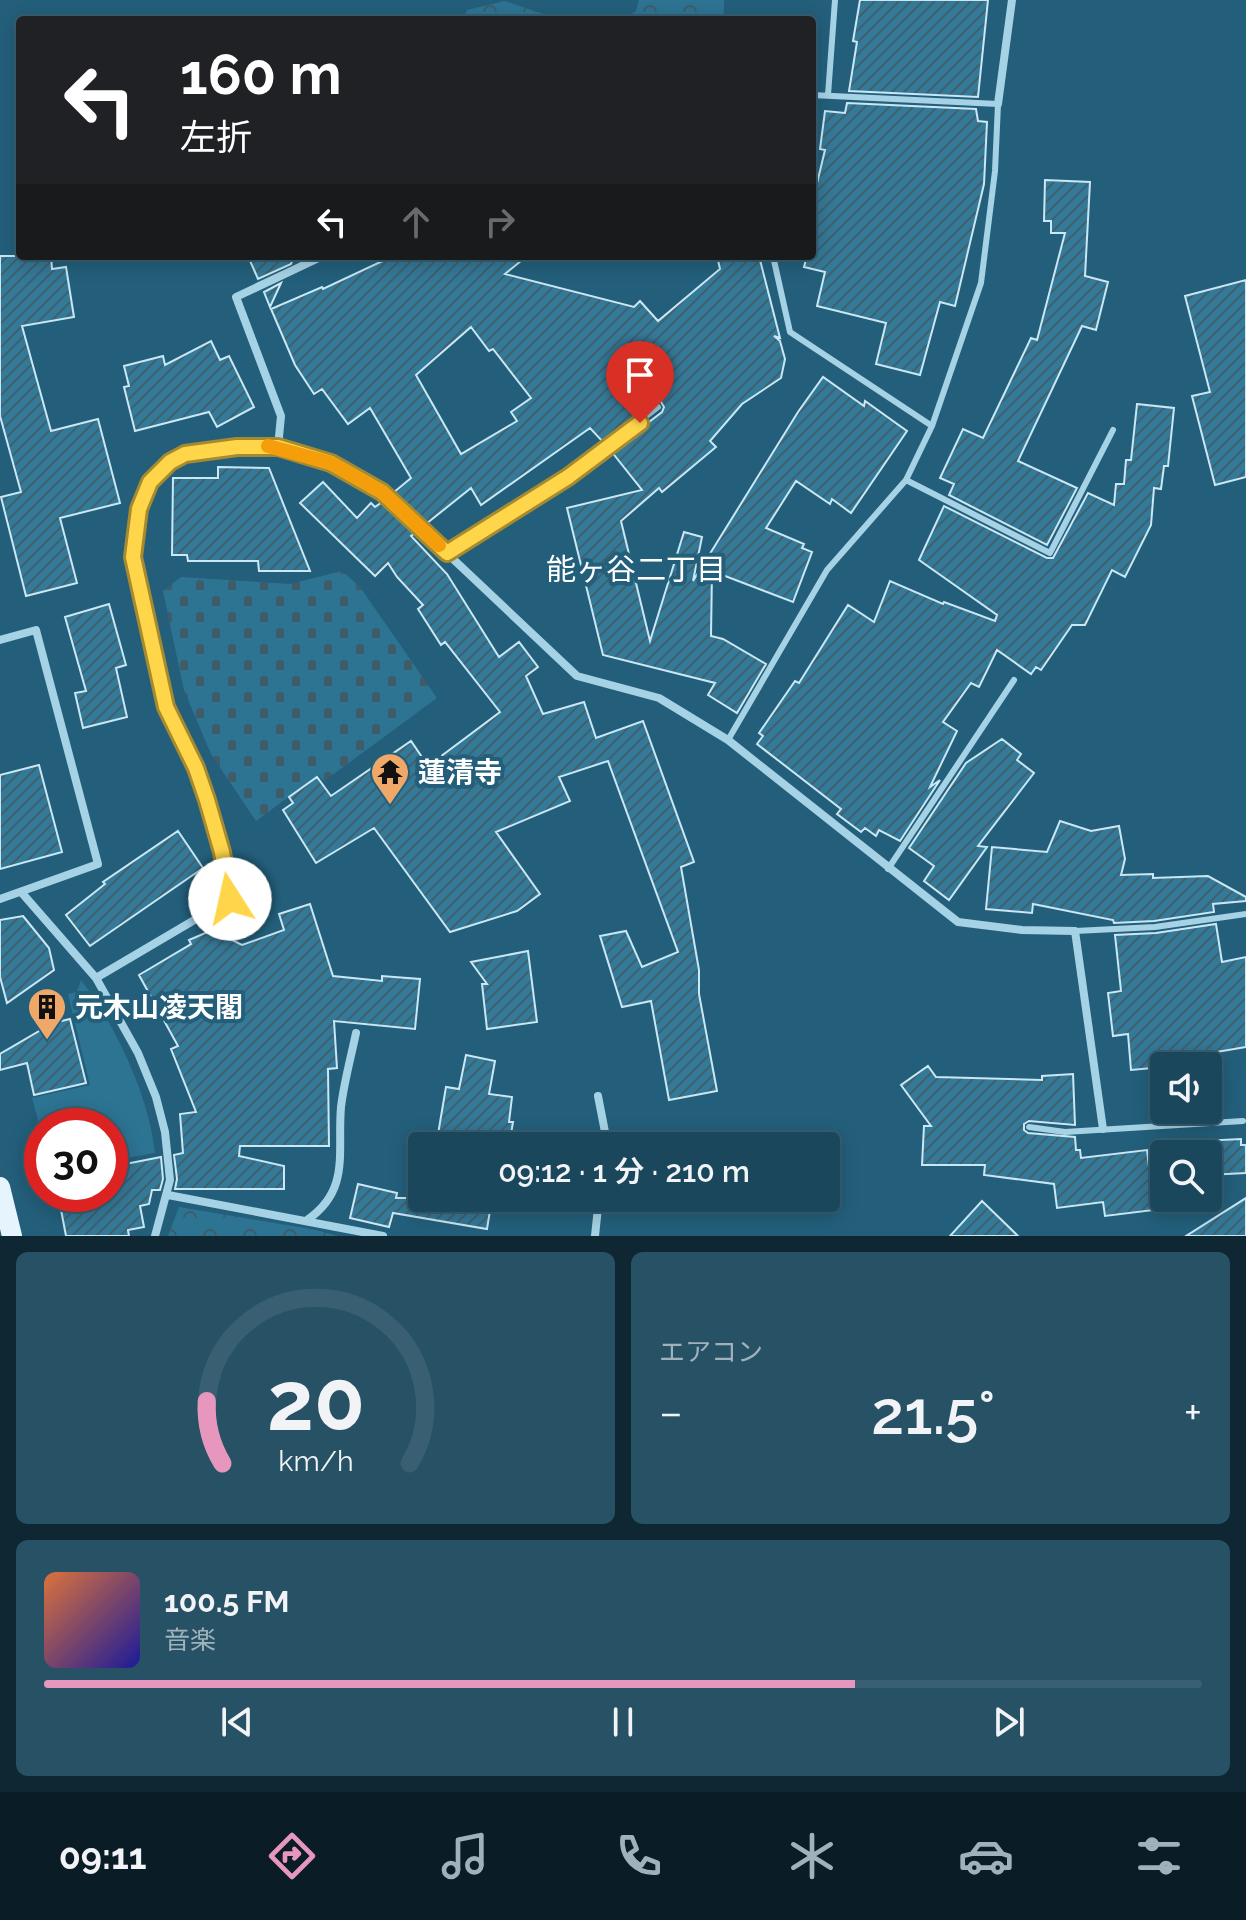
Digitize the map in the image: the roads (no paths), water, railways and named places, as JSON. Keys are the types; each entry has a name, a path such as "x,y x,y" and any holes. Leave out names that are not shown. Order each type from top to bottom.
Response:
{"main road":[{"path":"0,1187 12,1236"}],"street":[{"path":"998,104 1012,0"},
{"path":"278,447 281,416 236,297 315,260"},
{"path":"96,978 230,899 222,852 207,800 196,768 166,707 133,557 139,509 150,482 170,462 185,454 259,446 278,447 331,463 382,492 577,676 659,698 728,740 958,922 1022,930 1075,931 1103,1129"},
{"path":"0,640 36,630 98,864 0,899"},
{"path":"22,893 96,978 138,1053 156,1097 165,1132 170,1180 155,1236"},
{"path":"307,1220 318,1213 330,1198 340,1173 341,1107 356,1033"},
{"path":"598,1096 605,1132"},
{"path":"168,1195 383,1236"},
{"path":"595,1236 598,1212"}],"lane":[{"path":"828,95 835,0"},
{"path":"728,740 827,570 906,480 932,426 981,283 995,171 998,104 816,95"},
{"path":"774,260 790,332 932,426"},
{"path":"447,553 568,477 658,407"},
{"path":"906,480 1050,553 1113,430"},
{"path":"888,869 1014,680"},
{"path":"1075,931 1155,927 1246,914"},
{"path":"1029,1127 1065,1132 1243,1121"}],"place":[{"name":"蓮清寺","path":"390,806"},
{"name":"元木山凌天閣","path":"47,1041"}],"district":[{"name":"能ヶ谷二丁目","path":"636,569"}]}
